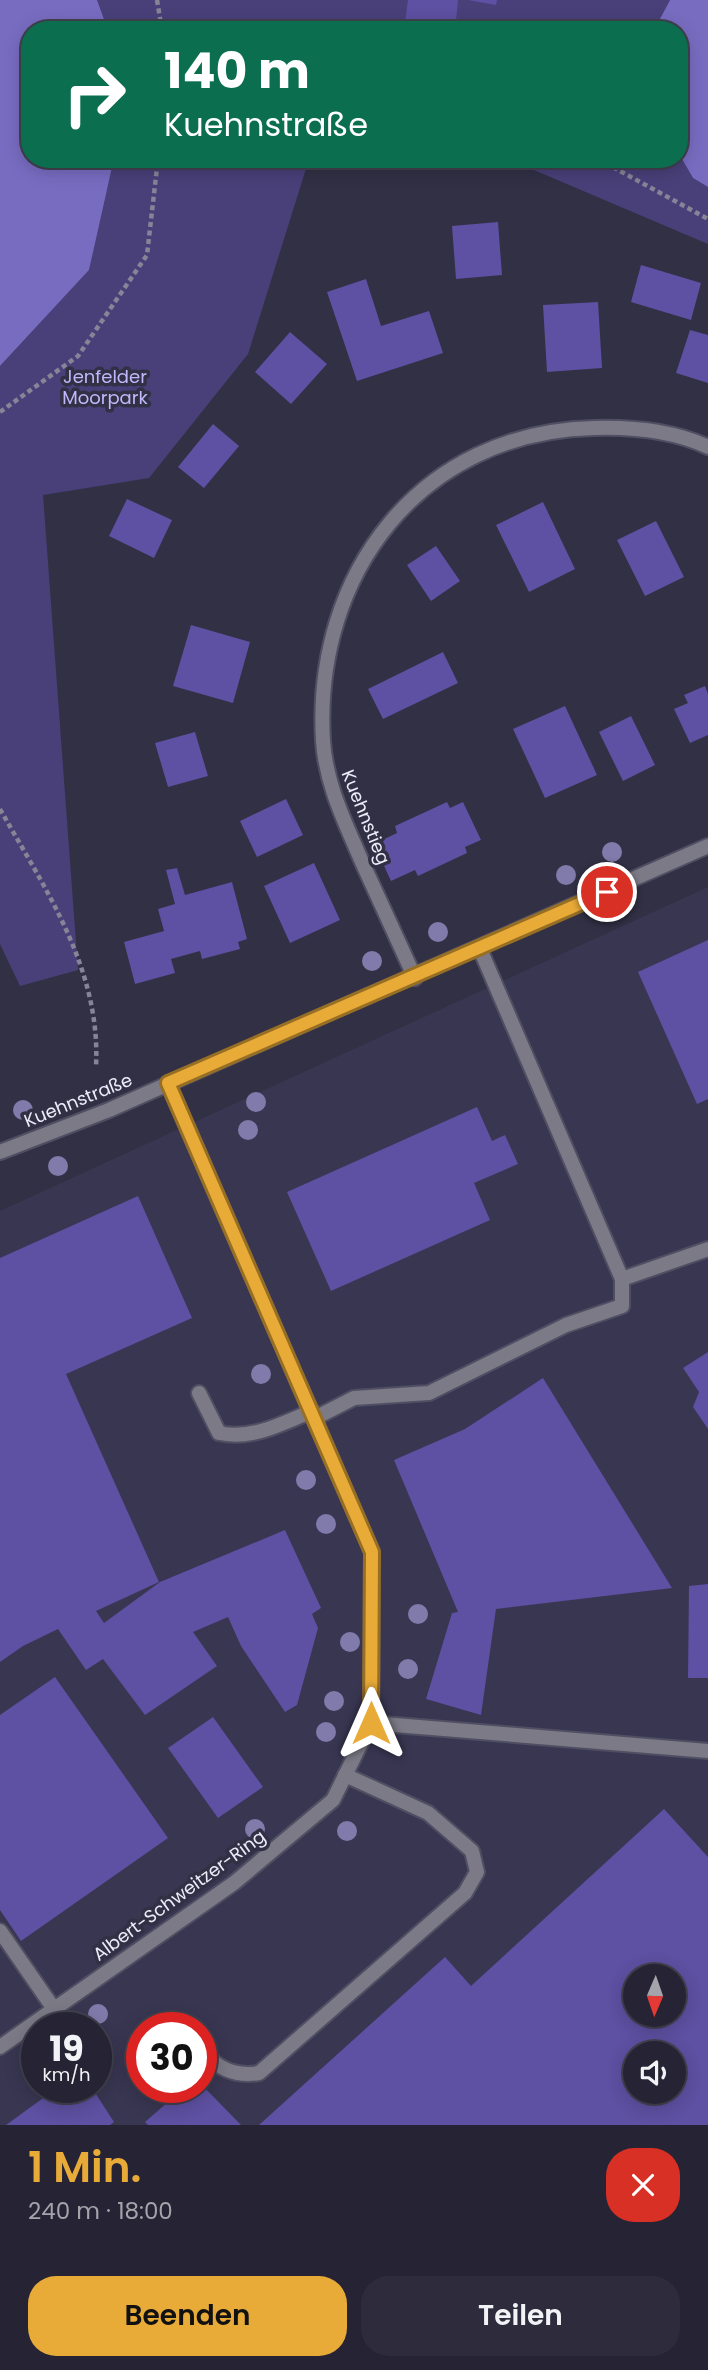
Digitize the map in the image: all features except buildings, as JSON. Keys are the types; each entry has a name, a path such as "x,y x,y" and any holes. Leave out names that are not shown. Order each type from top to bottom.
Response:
{"street":[{"name":"Kuehnstieg","path":"415,978 339,809 329,783 325,761 323,701 327,656 344,598 365,557 416,495 448,468 509,440 567,428 612,427 664,435 708,447"},
{"name":"Kuehnstraße","path":"0,1152 415,978 708,846"},
{"path":"199,1393 219,1433 235,1437 262,1432 354,1398 429,1393 566,1325 622,1306 622,1279 480,949"},
{"name":"Albert-Schweitzer-Ring","path":"0,2047 234,1883 332,1800 371,1723 372,1552 168,1083"},
{"path":"622,1279 708,1250"},
{"path":"371,1723 708,1751"},
{"path":"217,2062 227,2071 245,2075 259,2073 465,1893 477,1872 472,1851 428,1813 345,1775"},
{"path":"0,1931 54,2009"}],"path":[{"path":"157,0 160,21"},
{"path":"0,412 78,356 147,255 157,168"},
{"path":"614,168 708,219"},
{"path":"0,809 46,886 75,949 89,1000 97,1045 96,1066"}],"shaded area":[{"path":"0,0 97,0 105,21 21,21 21,168 112,168 89,270 0,366"},
{"path":"670,0 708,0 708,187 693,178 687,168 688,21 659,21"},
{"path":"708,887 708,2125 0,2125 0,1211"}],"green space":[{"path":"97,0 670,0 659,21 105,21"},
{"name":"Jenfelder Moorpark","path":"109,168 306,168 248,354 149,478 43,495 78,970 20,986 0,944 0,366 89,270"},
{"path":"529,168 687,168 693,178 708,187 708,244"}],"route":[{"path":"371,1723 372,1552 168,1083 320,1016 415,978 607,892"}]}
